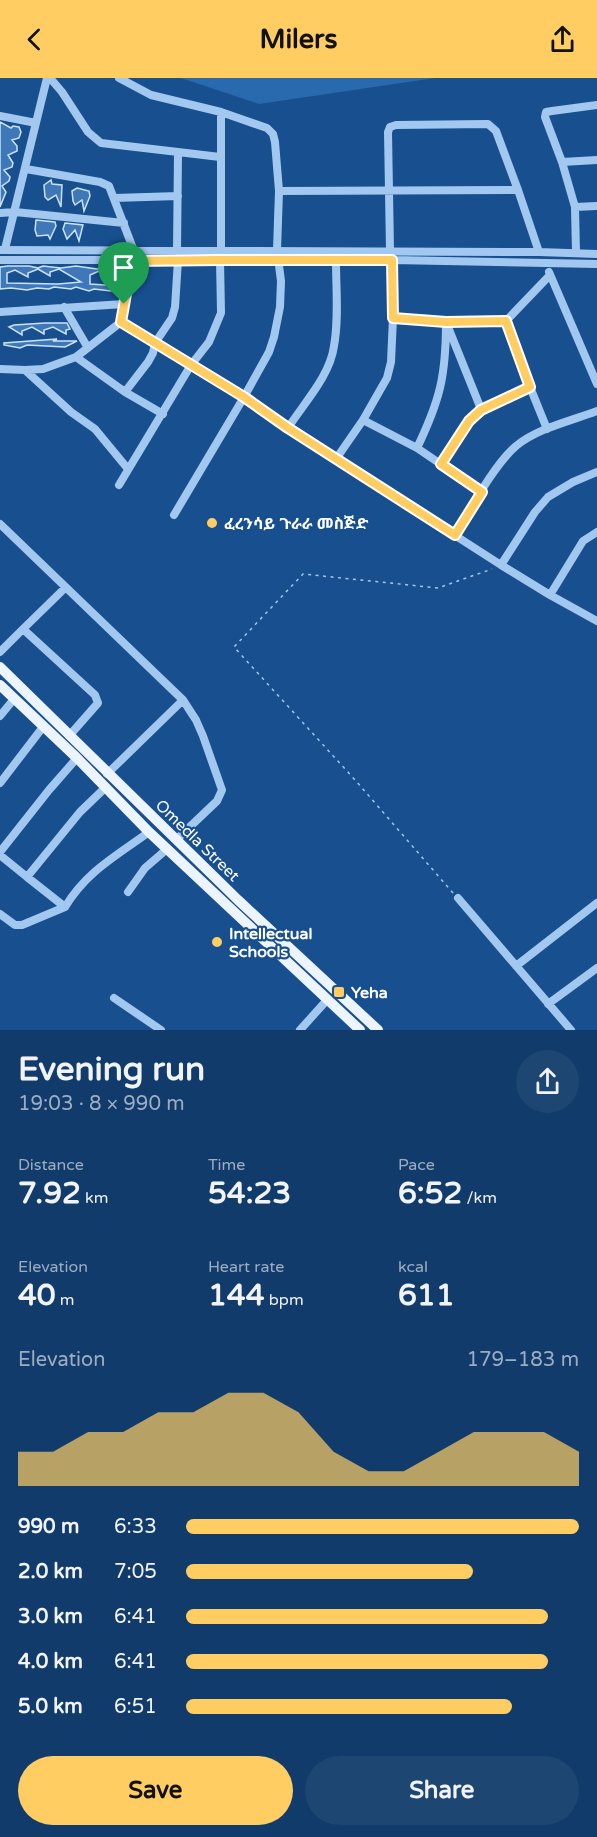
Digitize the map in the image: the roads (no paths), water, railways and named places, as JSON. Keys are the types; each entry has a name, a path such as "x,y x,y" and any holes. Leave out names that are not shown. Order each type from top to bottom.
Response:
{"main road":[{"name":"Omedla Street","path":"0,667 176,840 303,970 327,1000 360,1030"},
{"name":"Omedla Street","path":"0,686 77,758 167,849 303,970 378,1030"}],"street":[{"path":"48,78 15,212 3,250 277,250 597,264"},
{"path":"48,78 62,92 88,132 102,143 220,157"},
{"path":"119,78 151,95 221,112 267,128 273,134 275,142 279,191 277,250 280,307 274,337 269,352 244,397 174,515"},
{"path":"576,253 575,207 562,162 545,117 546,112 597,105"},
{"path":"221,112 221,251"},
{"path":"0,116 36,123"},
{"path":"336,459 363,420 387,378 391,362 393,318 388,132 390,127 396,125 488,124 496,132 539,252"},
{"path":"177,251 178,152"},
{"path":"562,162 597,160"},
{"path":"26,169 105,183 109,186 134,251"},
{"path":"279,191 518,190"},
{"path":"114,198 178,196"},
{"path":"575,207 597,206"},
{"path":"0,213 15,212 124,223"},
{"path":"0,260 336,261 391,256 539,252 597,254"},
{"path":"556,252 558,264"},
{"path":"125,392 148,362 155,343 172,318 176,307 178,260"},
{"path":"119,485 163,414 183,375 209,342 221,313 220,260"},
{"path":"0,369 43,369 76,357 121,322 132,261"},
{"path":"288,428 321,379 334,347 336,261"},
{"path":"544,263 597,384"},
{"path":"393,318 446,322 506,321 550,274"},
{"path":"0,312 64,306 124,304"},
{"path":"64,306 88,348"},
{"path":"506,321 547,429"},
{"path":"121,322 244,397 288,428 501,565 597,621"},
{"path":"446,322 481,410"},
{"path":"417,448 439,398 446,362 446,322"},
{"path":"76,357 125,392 163,414"},
{"path":"25,370 71,412 94,429 128,469"},
{"path":"441,464 469,421 481,410 530,387"},
{"path":"455,535 502,462 516,446 547,429 597,411"},
{"path":"363,420 417,448 482,492"},
{"path":"501,565 535,512 548,497 573,482 597,472"},
{"path":"0,524 183,700 196,720 222,790 217,801 176,840"},
{"path":"550,595 583,541 597,532"},
{"path":"0,652 65,588"},
{"path":"23,629 98,699 98,704 69,735"},
{"path":"0,716 14,699"},
{"path":"107,774 183,700"},
{"path":"0,783 43,727"},
{"path":"65,907 0,854 48,790 77,758"},
{"path":"27,877 80,812 106,787"},
{"path":"0,914 15,925 22,925 65,907 82,883 98,867 149,832"},
{"path":"128,892 145,868 167,849"},
{"path":"458,898 572,1030"},
{"path":"516,966 597,903"},
{"path":"548,1004 597,968"},
{"path":"114,998 161,1030"},
{"path":"300,1030 327,1000"}],"place":[{"name":"ፈረንሳይ ጉራራ መስጅድ","path":"212,523"},
{"name":"Intellectual Schools","path":"217,942"},
{"name":"Yeha","path":"339,992"}]}
